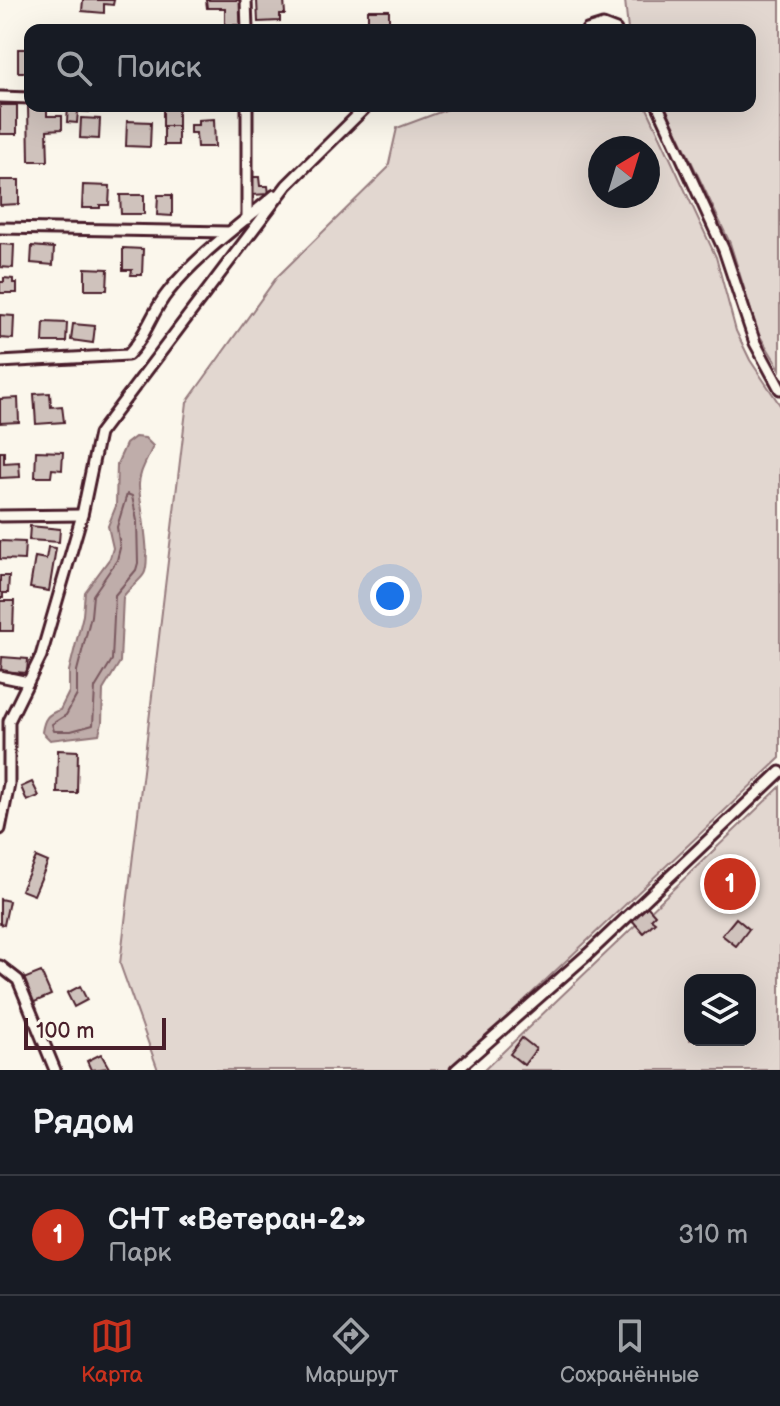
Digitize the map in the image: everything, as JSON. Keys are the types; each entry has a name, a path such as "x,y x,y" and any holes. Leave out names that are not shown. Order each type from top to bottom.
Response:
{"street":[{"path":"246,0 247,24"},
{"path":"0,97 24,98"},
{"path":"247,112 247,219"},
{"path":"0,362 128,355 139,344 167,293 228,232 287,185 361,112"},
{"path":"661,112 724,250 755,343 780,389"},
{"path":"0,829 9,784 9,721 41,656 82,515 99,434 287,185"},
{"path":"0,228 228,232"},
{"path":"0,516 82,515"},
{"path":"0,676 28,682"},
{"path":"456,1070 588,954 780,772"},
{"path":"0,966 18,980 55,1070"}],"shaded area":[{"path":"625,0 780,0 780,369 758,333 730,243 668,112 756,112 756,24 627,24"},
{"path":"440,112 649,112 660,136 588,136 588,208 660,208 660,136 716,257 736,331 750,360 780,405 780,758 451,1070 158,1070 120,964 187,402 277,277 388,168 397,128"},
{"path":"780,787 780,1070 484,1070"}],"water":[{"path":"135,437 145,438 153,446 139,482 146,567 142,577 123,597 120,662 103,690 99,734 50,740 42,732 44,724 49,715 60,710 69,692 69,671 83,615 85,592 110,558 113,548 108,526 116,506 117,464 126,444"}],"building":[{"path":"83,0 114,0 113,5 104,4 104,13 82,11"},
{"path":"206,0 240,0 241,24 225,24 225,8 207,8"},
{"path":"257,0 284,0 285,14 280,14 280,21 258,22"},
{"path":"368,10 389,10 389,24 368,24"},
{"path":"18,49 24,49 24,72 18,72"},
{"path":"0,105 17,105 17,134 0,134"},
{"path":"28,112 62,116 62,129 47,130 48,161 29,161"},
{"path":"68,112 78,112 77,123 67,122"},
{"path":"163,112 178,112 178,126 163,126"},
{"path":"81,118 100,119 99,139 80,138"},
{"path":"214,119 215,147 197,147 196,133 190,133 190,125 198,125 198,120"},
{"path":"127,121 151,122 150,147 126,146"},
{"path":"164,126 178,126 178,145 164,145"},
{"path":"251,177 259,177 260,186 268,186 269,194 252,195"},
{"path":"0,180 19,180 19,204 0,205"},
{"path":"83,185 110,186 109,205 82,208"},
{"path":"120,195 144,195 144,214 121,214"},
{"path":"158,195 172,195 172,216 157,215"},
{"path":"0,244 14,245 13,268 0,267"},
{"path":"32,246 54,248 53,265 31,263"},
{"path":"123,248 143,249 142,275 131,275 132,270 123,270"},
{"path":"85,268 108,269 107,290 85,290"},
{"path":"4,278 17,283 17,293 0,293 0,282 4,282"},
{"path":"0,315 14,316 13,339 0,338"},
{"path":"44,322 67,323 66,342 43,342"},
{"path":"73,324 95,326 93,343 71,340"},
{"path":"50,393 51,407 62,406 64,422 36,424 34,394"},
{"path":"18,398 19,422 0,423 0,399"},
{"path":"36,451 63,452 62,470 52,469 51,477 35,477"},
{"path":"0,452 4,452 4,463 19,462 20,477 0,478"},
{"path":"30,526 60,529 59,542 29,540"},
{"path":"0,541 25,542 24,560 0,559"},
{"path":"48,547 56,548 49,591 30,588 35,557 46,559"},
{"path":"0,576 9,576 8,593 3,593 3,598 0,598"},
{"path":"0,601 14,601 13,631 0,631"},
{"path":"2,657 28,659 27,673 1,671"},
{"path":"58,750 78,751 77,793 57,793"},
{"path":"32,782 39,796 27,801 21,787"},
{"path":"36,857 48,862 34,895 21,890"},
{"path":"0,899 9,901 4,925 0,924"},
{"path":"647,906 655,915 651,919 655,922 643,933 632,920"},
{"path":"736,918 749,929 736,946 722,935"},
{"path":"41,972 51,995 30,1004 21,980"},
{"path":"80,986 87,1000 74,1007 67,993"},
{"path":"522,1038 536,1049 524,1065 510,1054"},
{"path":"101,1054 109,1068 91,1070 87,1061"}],"place":[{"name":"СНТ «Ветеран-2»","path":"730,884"}]}
